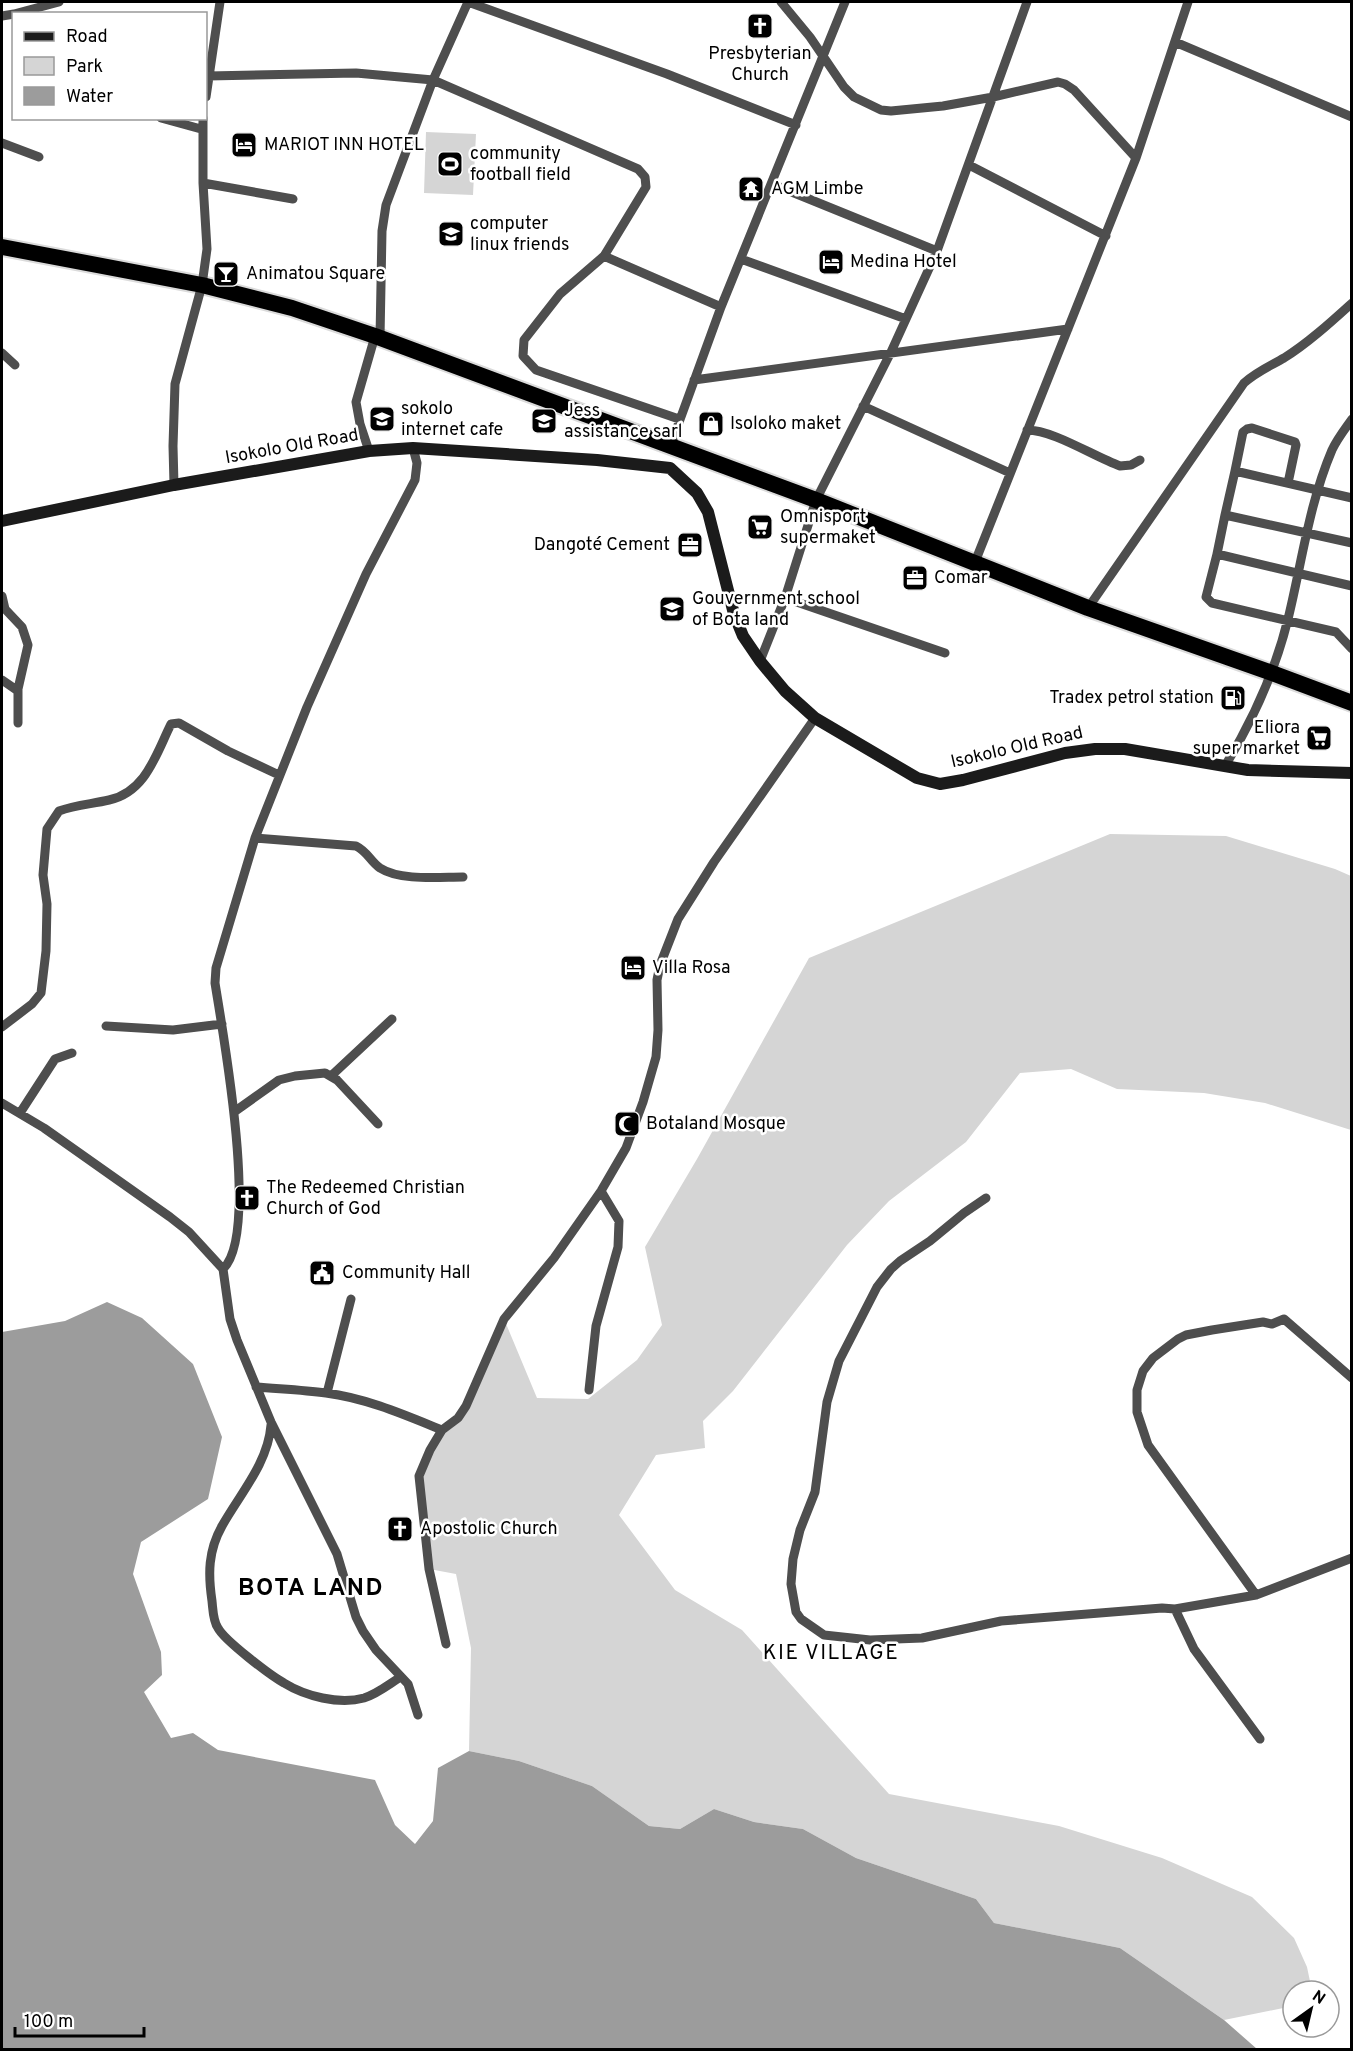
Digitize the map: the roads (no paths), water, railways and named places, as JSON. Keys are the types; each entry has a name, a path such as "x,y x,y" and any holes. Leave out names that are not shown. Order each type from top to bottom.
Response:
{"highway":[{"path":"2,247 202,285 292,308 378,337 816,500 1088,608 1352,703"}],"street":[{"path":"22,12 59,2"},
{"path":"207,86 220,2"},
{"path":"369,451 356,402 378,337 382,231 386,205 433,80 468,2 667,74 796,125"},
{"path":"781,2 823,55 844,87 854,97 881,110 943,106 1049,84 1065,84 1074,90 1136,158"},
{"path":"670,468 679,419 721,307 845,2"},
{"path":"760,661 785,598 816,500 891,352 937,251 1028,2"},
{"path":"975,562 1136,158 1188,2"},
{"path":"1175,42 1352,117"},
{"path":"208,76 356,74 433,80 638,169 645,177 646,187 603,256 560,294 524,340 523,356 536,370 679,419"},
{"path":"168,120 201,129"},
{"path":"174,485 175,384 202,285 207,249 202,183 203,120"},
{"path":"2,143 39,158"},
{"path":"969,165 1106,236"},
{"path":"202,183 293,199"},
{"path":"772,184 937,251"},
{"path":"603,256 721,307"},
{"path":"741,259 906,319"},
{"path":"1088,608 1244,383 1255,373 1285,357 1352,303"},
{"path":"694,380 1068,329"},
{"path":"2,352 15,365"},
{"path":"863,406 1010,472"},
{"path":"1225,766 1253,719 1272,673 1288,620 1317,491 1333,448 1352,419"},
{"path":"1288,483 1295,442 1252,428 1243,432 1206,597 1212,603 1352,636"},
{"path":"1027,430 1037,430 1057,437 1120,466 1131,465 1140,460"},
{"path":"223,1269 228,1264 233,1248 238,1217 240,1177 234,1112 215,976 255,838 306,707 352,604 415,480 417,463 413,448"},
{"name":"Isokolo Old Road","path":"2,521 174,485 369,451 413,448 597,460 670,468 698,493 708,512 734,614 743,636 760,661 785,691 815,718 917,778 940,784 1065,753 1095,749 1125,749 1248,770 1352,773"},
{"path":"1234,471 1352,498"},
{"path":"1225,515 1352,543"},
{"path":"1217,554 1352,586"},
{"path":"2,596 5,609 22,627 28,645 18,691 18,723"},
{"path":"785,598 945,653"},
{"path":"1336,632 1352,650"},
{"path":"2,680 18,691"},
{"path":"446,1644 429,1569 419,1476 442,1430 458,1418 466,1406 504,1319 554,1258 601,1191 626,1149 650,1081 658,1044 657,980 660,964 678,919 714,862 815,718"},
{"path":"2,1027 32,1004 41,993 46,951 46,904 43,875 47,829 59,811 110,800 132,790 144,779 171,724 179,723 228,751 279,775"},
{"path":"255,838 356,846 366,851 379,868 395,874 463,877"},
{"path":"331,1076 392,1019"},
{"path":"106,1026 173,1030 222,1024"},
{"path":"20,1113 55,1059 72,1053"},
{"path":"234,1112 279,1080 316,1074 331,1076 337,1080 378,1124"},
{"path":"2,1103 78,1151 170,1217 195,1239 223,1269 230,1319 271,1422 337,1554 356,1617 375,1650 408,1686 418,1715"},
{"path":"588,1390 596,1326 618,1246 619,1221 601,1191"},
{"path":"986,1198 891,1269 877,1287 839,1361 827,1402 815,1492 800,1530 793,1559 791,1584 796,1612 801,1619 824,1635 845,1639 922,1638 974,1626 1015,1620 1162,1608 1175,1609 1256,1595 1352,1558"},
{"path":"327,1393 351,1299"},
{"path":"1256,1595 1148,1445 1137,1412 1137,1390 1143,1371 1153,1358 1186,1335 1263,1322 1272,1324 1284,1319 1352,1378"},
{"path":"256,1387 327,1393 382,1407 442,1430"},
{"path":"271,1422 267,1448 212,1547 208,1570 217,1627 227,1640 284,1684 315,1696 355,1700 374,1694 399,1678"},
{"path":"1175,1609 1194,1649 1260,1739"}],"water":[{"path":"107,1302 142,1318 193,1364 222,1437 208,1499 141,1542 133,1574 161,1652 162,1675 144,1692 171,1738 193,1733 218,1750 375,1780 395,1825 415,1844 433,1821 438,1768 469,1751 519,1761 592,1786 649,1826 680,1829 714,1809 754,1822 803,1829 856,1858 976,1899 994,1923 1120,1948 1224,2020 1257,2049 2,2049 2,1332 65,1321"}],"place":[{"name":"Presbyterian Church","path":"760,26"},
{"name":"MARIOT INN HOTEL","path":"244,145"},
{"name":"community football field","path":"450,164"},
{"name":"AGM Limbe","path":"751,189"},
{"name":"computer linux friends","path":"451,234"},
{"name":"Medina Hotel","path":"831,262"},
{"name":"Animatou Square","path":"226,274"},
{"name":"sokolo internet cafe","path":"382,419"},
{"name":"Jess assistance sarl","path":"544,421"},
{"name":"Isoloko maket","path":"711,424"},
{"name":"Omnisport supermaket","path":"760,527"},
{"name":"Dangoté Cement","path":"690,545"},
{"name":"Comar","path":"915,578"},
{"name":"Gouvernment school of Bota land","path":"672,609"},
{"name":"Tradex petrol station","path":"1233,698"},
{"name":"Eliora super market","path":"1319,738"},
{"name":"Villa Rosa","path":"633,968"},
{"name":"Botaland Mosque","path":"627,1124"},
{"name":"The Redeemed Christian Church of God","path":"247,1198"},
{"name":"Community Hall","path":"322,1273"},
{"name":"Apostolic Church","path":"400,1529"}],"district":[{"name":"BOTA LAND","path":"311,1589"},
{"name":"KIE VILLAGE","path":"831,1653"}]}
